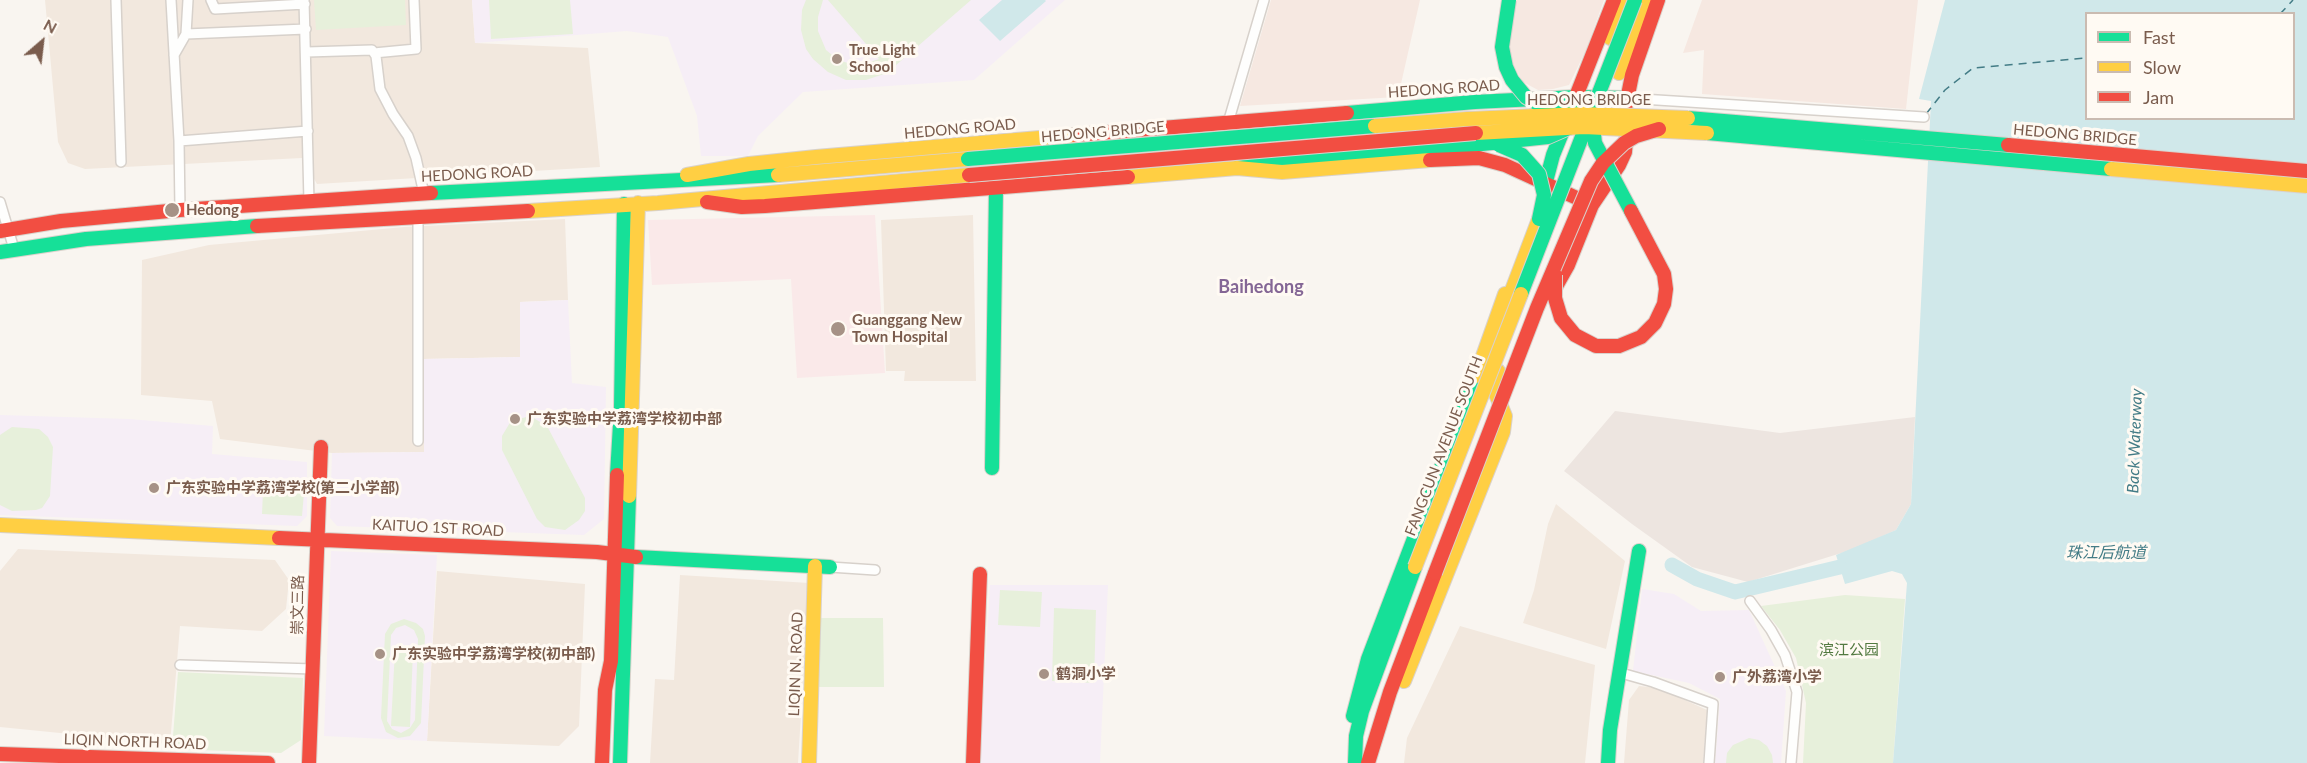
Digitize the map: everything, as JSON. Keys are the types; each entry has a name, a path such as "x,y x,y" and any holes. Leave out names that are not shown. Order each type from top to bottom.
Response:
{"main road":[{"path":"1509,0 1502,47 1506,67 1512,80 1526,97 1543,107 1582,114"},
{"name":"FANGCUN AVENUE SOUTH","path":"1346,763 1350,728 1364,672 1542,200 1553,155 1614,0"},
{"path":"1579,145 1592,91 1624,0"},
{"path":"1579,145 1635,0"},
{"path":"7,251 125,235 245,226 689,200 742,207 765,206 1209,171 1349,155 1540,139 1573,126 1598,107 1619,73 1647,0"},
{"name":"FANGCUN AVENUE SOUTH","path":"1368,763 1500,440 1505,416 1494,382 1513,330 1519,322 1544,303 1557,286 1592,205 1619,165 1624,152 1626,98 1658,0"},
{"name":"FANGCUN AVENUE SOUTH","path":"1368,763 1368,734 1378,696 1619,73"},
{"name":"HEDONG ROAD","path":"4,231 61,221 180,210 655,181 749,164 816,157 1475,102 1576,97 1626,98"},
{"path":"1556,263 1554,291 1558,312 1565,324 1582,340 1603,347 1627,344 1646,333 1659,318 1666,296 1664,274 1595,143 1591,124 1597,98"},
{"name":"HEDONG BRIDGE","path":"655,181 785,175 1467,119 1582,114 1668,116 1758,123 2307,171"},
{"path":"1201,125 1213,132 1221,147 1219,159 1209,171"},
{"name":"HEDONG BRIDGE","path":"689,200 969,175 1584,126 1659,129 2307,186"},
{"path":"1426,570 1587,189 1598,169 1613,152 1630,139 1659,129"},
{"path":"1478,407 1503,315 1544,202 1541,180 1527,159 1504,146 1482,144"},
{"name":"FANGCUN AVENUE SOUTH","path":"1354,763 1356,736 1366,700 1426,570 1478,407 1579,145"},
{"path":"1237,168 1282,172 1471,157 1505,165 1592,205"},
{"path":"992,468 996,188"},
{"path":"620,763 622,694 619,556 621,408 631,204"},
{"path":"1471,392 1482,388 1496,394"},
{"name":"崇文三路","path":"309,763 321,447"},
{"name":"KAITUO 1ST ROAD","path":"0,525 597,552 619,556 830,567"},
{"path":"1608,763 1610,730 1639,551"},
{"path":"602,763 605,690 611,661 619,556"},
{"name":"LIQIN N. ROAD","path":"809,763 815,566"},
{"path":"973,763 980,574"},
{"path":"605,690 611,699 617,699 622,694"},
{"path":"622,694 626,748 632,763"},
{"path":"591,763 603,741"},
{"path":"0,748 16,754"},
{"name":"LIQIN NORTH ROAD","path":"0,754 45,759 268,763"}],"street":[{"path":"116,0 121,162"},
{"path":"171,0 179,141 180,210"},
{"path":"174,56 186,34 188,0"},
{"path":"211,0 215,9 304,2 309,202"},
{"path":"374,53 416,50 414,0"},
{"path":"1228,123 1264,0"},
{"path":"186,34 306,29"},
{"path":"307,52 372,50 376,56 380,89 408,136 416,158 424,194"},
{"name":"HEDONG ROAD","path":"1626,98 1924,117"},
{"path":"179,141 308,131"},
{"path":"0,202 7,251"},
{"path":"418,217 418,441"},
{"name":"KAITUO 1ST ROAD","path":"830,567 875,570"},
{"path":"1749,601 1772,630 1785,655 1797,692 1791,763"},
{"path":"180,665 314,669"},
{"path":"1621,673 1713,704 1709,763"}],"shaded area":[{"path":"45,0 472,0 475,43 588,48 600,167 317,184 302,158 85,169 68,163 58,142"},
{"name":"True Light School","path":"472,0 1065,0 974,80 803,92 758,136 748,156 701,156 697,116 668,37 627,31 475,43"},
{"path":"1271,0 1420,0 1398,97 1240,106"},
{"path":"1512,0 1604,0 1586,50 1569,85 1538,90 1523,82 1507,54"},
{"path":"1702,0 1918,0 1906,109 1702,94 1704,50 1683,53"},
{"name":"Guanggang New Town Hospital","path":"875,215 885,373 797,378 791,279 652,285 648,220"},
{"path":"973,215 976,381 904,381 905,371 886,371 881,220"},
{"path":"565,219 568,300 520,302 520,357 425,359 424,452 332,453 220,439 212,401 141,395 142,260 209,245 404,227"},
{"name":"广东实验中学荔湾学校初中部","path":"568,300 572,383 606,387 604,519 584,535 337,526 330,518 332,453 424,452 424,359 520,357 520,302"},
{"path":"1615,411 1780,433 1915,417 1911,504 1896,530 1851,550 1748,582 1692,567 1564,471"},
{"name":"广东实验中学荔湾学校(第二小学部)","path":"0,415 129,419 213,426 212,454 307,462 307,516 297,526 0,515"},
{"path":"1556,504 1625,561 1606,649 1523,623 1534,590 1548,524"},
{"path":"18,549 275,560 289,580 286,609 262,631 180,626 170,744 0,727 0,571"},
{"name":"广东实验中学荔湾学校(初中部)","path":"331,551 437,555 427,741 324,736"},
{"path":"437,571 585,584 579,726 559,746 427,741"},
{"path":"680,575 809,583 798,763 650,763 655,679 674,680"},
{"name":"鹤洞小学","path":"990,585 1108,585 1100,763 980,763"},
{"name":"广外荔湾小学","path":"1642,589 1674,594 1701,611 1749,610 1786,691 1781,763 1715,763 1720,699 1689,683 1633,671"},
{"path":"1460,626 1595,665 1585,763 1404,763 1407,738"},
{"path":"1639,686 1658,688 1707,710 1703,763 1624,763 1629,700"}],"green space":[{"path":"314,0 405,0 406,25 316,30"},
{"path":"489,0 570,0 573,34 491,39"},
{"path":"806,0 823,0 818,17 818,31 826,50 837,59 850,64 864,64 879,59 828,0 971,0 887,73 866,80 846,80 828,72 813,59 806,49 801,30 802,10"},
{"path":"530,416 547,426 585,498 585,511 579,520 565,530 545,527 537,519 502,450 502,436 511,421"},
{"path":"12,427 39,429 48,437 53,447 50,496 42,508 36,510 12,511 0,505 0,435"},
{"path":"263,491 304,493 302,516 262,514"},
{"path":"1000,590 1042,592 1040,627 998,625"},
{"name":"滨江公园","path":"1845,595 1905,599 1893,763 1803,763 1806,703 1796,658 1780,630 1761,606"},
{"path":"1054,608 1096,610 1094,683 1052,681"},
{"path":"819,618 883,618 884,687 819,687"},
{"path":"404,619 416,623 423,629 425,636 421,723 410,736 398,738 386,732 381,718 385,634 391,624","holes":["405,625 414,630 418,639 415,720 410,728 401,733 392,729 387,721 391,635 396,628"]},
{"path":"395,649 413,650 410,727 391,726"},
{"path":"178,672 303,678 301,740 281,753 172,749"},
{"path":"1749,738 1759,740 1767,746 1773,763 1726,763 1727,753 1733,745"}],"water":[{"path":"1002,0 1046,1 1000,41 979,20"},
{"name":"珠江后航道","path":"1945,0 2307,0 2307,763 1893,763 1907,583 1902,574 1892,571 1845,584 1836,555 1896,530 1911,504 1931,101 1919,99"}],"waterway":[{"path":"1672,565 1697,579 1735,592 1840,567"}],"ferry route":[{"path":"2282,12 2293,0"},
{"path":"1926,114 1945,90 1973,68 2085,58"}],"traffic: fast":[{"path":"1509,0 1502,47 1506,67 1512,80 1526,97 1543,107 1583,114"},
{"path":"1521,294 1635,0"},
{"path":"1347,113 1475,102 1576,97 1626,98"},
{"path":"1482,144 1548,137 1573,126 1591,113"},
{"path":"1592,117 1595,143 1631,211"},
{"path":"1688,118 2008,145"},
{"path":"968,159 1375,126"},
{"path":"1544,189 1553,155 1564,128"},
{"path":"1707,133 2111,169"},
{"path":"1237,168 1482,144"},
{"path":"1499,145 1522,155 1539,174 1544,195 1539,219"},
{"path":"431,193 778,175"},
{"path":"992,468 996,188"},
{"path":"617,475 621,408 624,204"},
{"path":"0,252 86,239 257,226"},
{"path":"1353,716 1368,659 1476,376"},
{"path":"620,763 629,496"},
{"path":"1608,763 1610,730 1639,551"},
{"path":"636,557 830,567"},
{"path":"1355,763 1356,736 1362,711 1415,567"}],"traffic: slow":[{"path":"1610,38 1624,0"},
{"path":"1619,73 1647,0"},
{"path":"1375,126 1583,114 1688,118"},
{"path":"1476,133 1584,127 1707,133"},
{"path":"687,175 749,164 816,157 1075,135"},
{"path":"778,175 968,159"},
{"path":"1128,177 1237,168 1282,172 1430,160"},
{"path":"2111,169 2307,186"},
{"path":"528,211 658,203 969,175"},
{"path":"629,496 638,203"},
{"path":"1506,306 1539,219"},
{"path":"1476,376 1505,294"},
{"path":"1415,567 1521,294"},
{"path":"1404,681 1503,432 1505,416 1494,382 1498,371"},
{"path":"0,525 279,538"},
{"path":"809,763 815,566"}],"traffic: jam":[{"path":"1573,104 1614,0"},
{"path":"1626,105 1632,75 1658,0"},
{"path":"1075,135 1347,113"},
{"path":"1435,573 1537,308 1591,181 1603,163 1624,143 1636,136 1659,129"},
{"path":"969,175 1476,133"},
{"path":"1555,288 1568,265 1592,205 1619,165 1625,152 1626,139"},
{"path":"2008,145 2307,171"},
{"path":"1430,160 1479,158 1505,165 1592,205"},
{"path":"707,202 742,207 765,206 1128,177"},
{"path":"0,231 61,221 180,210 431,193"},
{"path":"257,226 528,211"},
{"path":"1555,275 1555,298 1561,318 1575,335 1596,346 1619,346 1641,337 1655,323 1664,304 1666,289 1664,274 1631,211"},
{"path":"309,763 321,447"},
{"path":"602,763 605,690 611,661 617,475"},
{"path":"279,538 597,552 636,557"},
{"path":"1368,763 1390,692 1435,573"},
{"path":"973,763 980,574"},
{"path":"0,754 268,763"}],"place":[{"name":"True Light School","path":"837,59"},
{"name":"Hedong","path":"172,210"},
{"name":"Guanggang New Town Hospital","path":"838,329"},
{"name":"广东实验中学荔湾学校初中部","path":"515,419"},
{"name":"广东实验中学荔湾学校(第二小学部)","path":"154,488"},
{"name":"广东实验中学荔湾学校(初中部)","path":"380,654"},
{"name":"鹤洞小学","path":"1044,674"},
{"name":"广外荔湾小学","path":"1720,677"}],"district":[{"name":"Baihedong","path":"1261,287"}],"water label":[{"name":"Back Waterway","path":"2135,441"}]}
